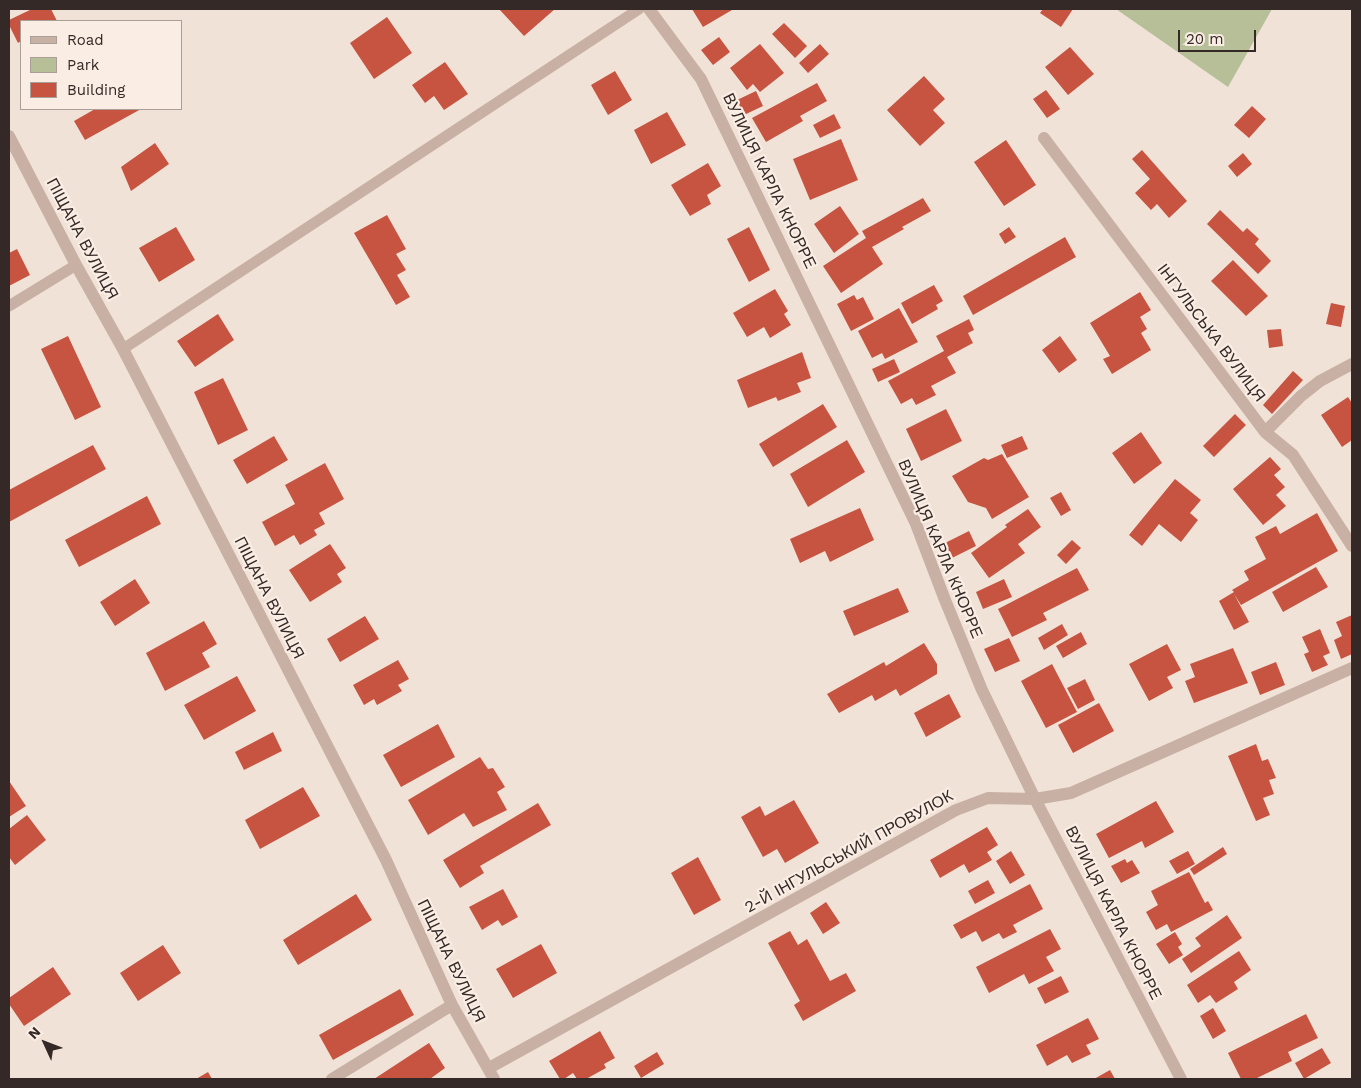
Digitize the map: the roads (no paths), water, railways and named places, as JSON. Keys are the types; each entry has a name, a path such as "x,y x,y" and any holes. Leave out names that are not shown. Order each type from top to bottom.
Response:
{"street":[{"name":"ВУЛИЦЯ КАРЛА КНОРРЕ","path":"649,9 706,88 916,524 982,690 1035,799 1181,1079"},
{"name":"ПІЩАНА ВУЛИЦЯ","path":"9,136 76,265 123,349 386,860 452,1005 492,1074"},
{"name":"ІНГУЛЬСЬКА ВУЛИЦЯ","path":"1044,138 1265,432 1293,455 1352,546"},
{"path":"1265,432 1307,391 1352,364"},
{"name":"2-Й ІНГУЛЬСЬКИЙ ПРОВУЛОК","path":"492,1074 956,810 988,798 1035,799 1071,793 1352,668"},
{"path":"332,1079 452,1005"}],"lane":[{"path":"123,349 639,9"},
{"path":"9,306 76,265"}]}
